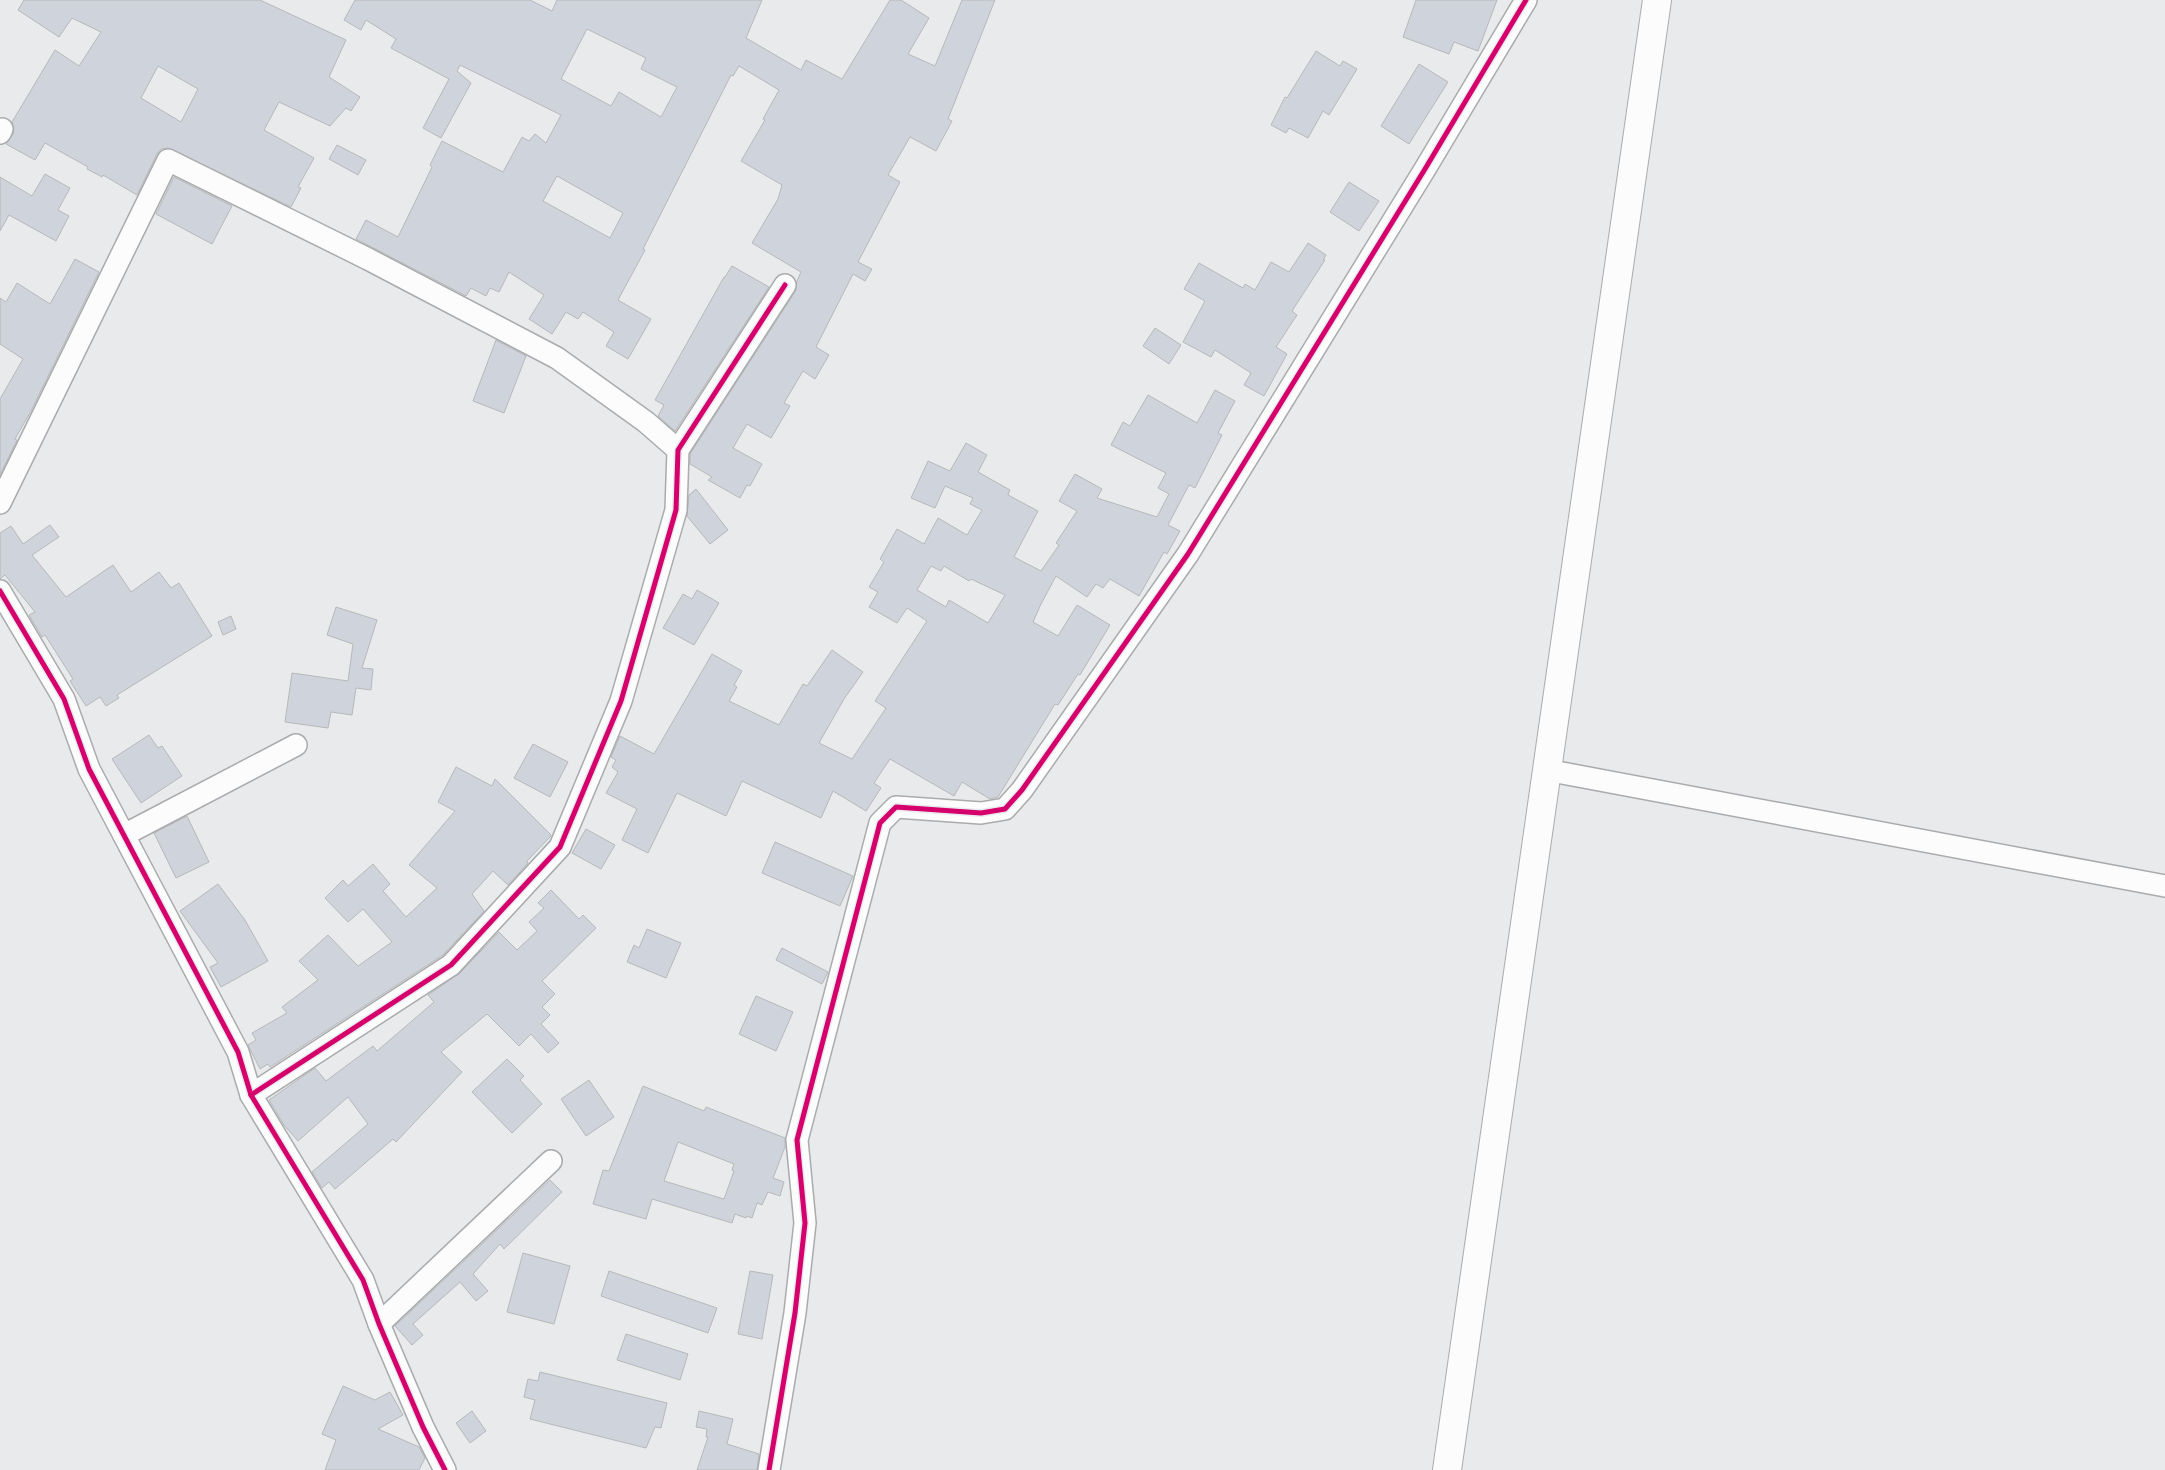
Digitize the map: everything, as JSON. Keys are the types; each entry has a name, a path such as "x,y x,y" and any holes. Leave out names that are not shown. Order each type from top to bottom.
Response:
{"main road":[{"path":"1447,1470 1657,0"}],"street":[{"path":"769,1470 796,1313 805,1223 797,1140 880,824 896,807 981,813 1005,809 1022,790 1188,554 1425,169 1526,0"},
{"path":"0,503 168,160 368,259 557,358 646,422 678,450"},
{"path":"250,1095 451,965 560,847 621,701 676,510 678,450 785,285"},
{"path":"0,591 64,699 89,769 238,1052 250,1095 363,1280 379,1324 423,1427 446,1470"},
{"path":"124,835 296,745"},
{"path":"1546,770 2165,886"},
{"path":"379,1324 551,1161"}],"building":[{"path":"24,0 260,0 346,40 329,77 360,97 351,111 346,108 330,126 279,102 264,130 314,158 298,187 301,188 291,207 168,148 161,149 157,154 137,195 103,175 102,177 87,169 88,167 45,143 35,160 6,144 13,134 12,122 55,50 79,66 101,32 72,18 59,37 18,10","holes":["158,66 198,89 181,122 141,98"]},
{"path":"355,0 530,0 552,11 557,0 762,0 746,38 801,70 806,60 842,79 890,0 901,0 929,18 908,54 935,66 962,0 995,0 948,119 952,121 936,151 910,137 888,175 900,182 858,262 872,269 865,281 853,274 816,347 829,355 815,379 803,371 784,403 790,406 771,438 747,424 733,448 762,464 750,486 747,485 740,498 708,480 712,477 690,464 690,454 795,292 801,272 752,243 778,199 782,185 741,161 765,120 763,119 779,90 739,66 733,76 731,75 643,249 645,250 618,300 651,319 628,359 606,346 614,332 583,312 578,319 566,312 552,334 529,319 544,295 509,272 499,292 490,288 486,296 471,288 466,296 356,239 366,220 398,237 432,167 430,165 442,141 503,172 522,137 529,141 535,134 546,143 561,115 460,65 457,71 471,83 441,138 423,128 449,79 391,48 396,39 366,20 361,30 344,20","holes":["587,29 646,58 641,69 677,87 661,117 619,92 611,106 561,79","557,176 623,213 610,238 543,201"]},
{"path":"1416,0 1497,0 1478,51 1454,42 1449,54 1403,37"},
{"path":"1316,51 1340,66 1343,61 1357,69 1329,115 1323,111 1308,138 1289,128 1286,133 1271,125 1285,97 1287,98"},
{"path":"1419,64 1448,82 1409,144 1381,126"},
{"path":"337,145 366,160 358,175 329,159"},
{"path":"45,174 70,188 58,210 69,216 56,241 9,215 0,231 0,177 32,196"},
{"path":"174,177 232,206 212,244 156,214"},
{"path":"1349,182 1379,201 1359,231 1330,212"},
{"path":"1308,243 1326,255 1323,260 1325,260 1292,311 1297,315 1276,347 1287,354 1264,396 1244,385 1251,373 1215,350 1211,357 1183,342 1205,301 1184,289 1199,263 1243,288 1245,284 1255,290 1271,262 1289,272"},
{"path":"75,259 99,272 31,411 15,439 17,440 0,475 0,399 23,359 0,344 0,298 6,302 17,283 50,304"},
{"path":"732,266 769,287 675,431 658,416 664,405 655,400"},
{"path":"1155,328 1181,345 1169,364 1143,346"},
{"path":"496,340 526,356 504,413 473,401"},
{"path":"1215,390 1235,401 1218,433 1222,435 1195,488 1189,485 1168,525 1180,531 1167,554 1164,552 1139,596 1110,579 1103,588 1096,584 1087,597 1056,576 1041,604 1033,622 1058,636 1077,605 1110,625 1080,675 1078,674 1058,705 1055,704 998,797 990,799 962,782 954,796 890,759 874,783 881,788 866,811 833,791 821,818 742,781 726,816 677,793 648,853 622,840 637,809 606,793 618,772 612,767 616,760 611,757 620,736 654,754 712,654 742,671 734,685 737,687 729,701 779,725 803,684 807,686 832,650 863,672 844,699 819,743 852,759 886,708 875,701 927,621 907,608 897,623 869,607 878,592 869,587 884,562 880,559 897,529 924,544 938,518 967,535 982,510 970,504 973,498 945,486 935,508 911,498 928,461 950,471 966,443 987,455 978,472 1010,490 1008,495 1038,511 1014,557 1041,571 1059,545 1056,543 1077,511 1059,501 1075,474 1102,489 1097,498 1157,517 1169,494 1158,488 1166,473 1111,445 1123,422 1130,426 1148,395 1197,423","holes":["931,566 941,571 944,566 969,581 971,579 1005,595 988,623 949,600 946,607 917,590"]},
{"path":"696,489 728,530 710,544 687,516 689,495"},
{"path":"50,525 59,537 32,555 66,597 113,565 131,592 159,572 171,588 179,583 212,636 117,695 119,698 106,706 100,697 86,706 70,681 73,679 45,635 42,637 29,615 35,612 5,575 0,579 0,533 11,526 23,544"},
{"path":"697,590 719,603 694,645 663,628 683,594 692,599"},
{"path":"336,607 377,620 362,668 373,669 371,690 356,688 352,715 331,712 328,728 285,722 292,673 348,681 353,644 327,635"},
{"path":"231,616 236,629 223,635 218,622"},
{"path":"149,735 158,748 162,746 182,776 141,803 112,759"},
{"path":"533,744 568,762 550,797 514,778"},
{"path":"456,767 492,786 495,779 551,835 550,837 527,861 528,863 508,885 493,871 472,894 484,911 443,955 270,1067 268,1064 260,1069 248,1045 256,1040 252,1033 287,1013 282,1007 318,980 299,961 328,935 358,966 392,942 363,909 348,922 325,898 343,880 348,886 373,864 390,884 383,891 406,917 437,888 409,865 455,811 438,802"},
{"path":"187,816 209,862 176,878 154,833"},
{"path":"586,829 615,845 601,869 572,853"},
{"path":"775,842 853,876 840,906 762,873"},
{"path":"218,884 245,920 268,961 221,987 210,967 218,963 180,911"},
{"path":"551,890 579,919 583,915 596,928 542,981 555,994 542,1007 550,1015 541,1024 559,1043 548,1053 531,1034 519,1046 487,1014 441,1052 462,1072 396,1142 393,1139 335,1189 329,1182 322,1188 312,1172 368,1124 348,1097 298,1141 284,1125 269,1100 315,1068 326,1081 373,1046 377,1051 434,1002 428,995 460,973 499,932 517,950 537,931 529,922 544,908 538,903"},
{"path":"647,929 681,943 666,978 627,962 634,945 639,948"},
{"path":"782,948 828,972 822,984 776,960"},
{"path":"756,996 793,1012 776,1051 739,1034"},
{"path":"507,1059 524,1076 520,1080 542,1104 512,1133 472,1092"},
{"path":"589,1080 614,1117 586,1136 561,1099"},
{"path":"643,1086 704,1111 706,1107 785,1138 785,1147 773,1178 784,1182 780,1196 768,1192 762,1205 757,1203 752,1218 735,1214 732,1223 652,1199 646,1219 593,1204 603,1170 609,1171","holes":["678,1142 734,1164 732,1170 734,1171 724,1199 664,1181"]},
{"path":"550,1180 562,1192 504,1249 500,1244 473,1274 488,1291 476,1301 460,1282 413,1324 423,1335 412,1345 395,1326"},
{"path":"523,1253 570,1266 554,1324 507,1312"},
{"path":"609,1271 717,1308 708,1333 601,1296"},
{"path":"750,1271 773,1275 762,1339 738,1334"},
{"path":"626,1334 688,1354 680,1380 617,1360"},
{"path":"540,1372 667,1403 661,1428 655,1427 646,1448 530,1419 535,1400 524,1397 528,1379 538,1381"},
{"path":"343,1386 375,1400 390,1392 403,1415 378,1429 419,1447 425,1458 419,1470 325,1470 336,1440 322,1434"},
{"path":"472,1411 486,1431 470,1443 456,1423"},
{"path":"699,1411 733,1419 727,1444 759,1454 757,1470 697,1470 708,1437 706,1437 707,1429 696,1427"}],"cycle path":[{"path":"769,1470 795,1313 805,1223 797,1140 880,823 896,807 981,813 1005,809 1022,790 1188,554 1425,169 1526,0"},
{"path":"251,1095 451,965 560,847 621,701 676,510 678,450 785,285"},
{"path":"0,591 64,699 89,769 238,1052 251,1095 363,1280 379,1324 423,1427 445,1470"}]}
